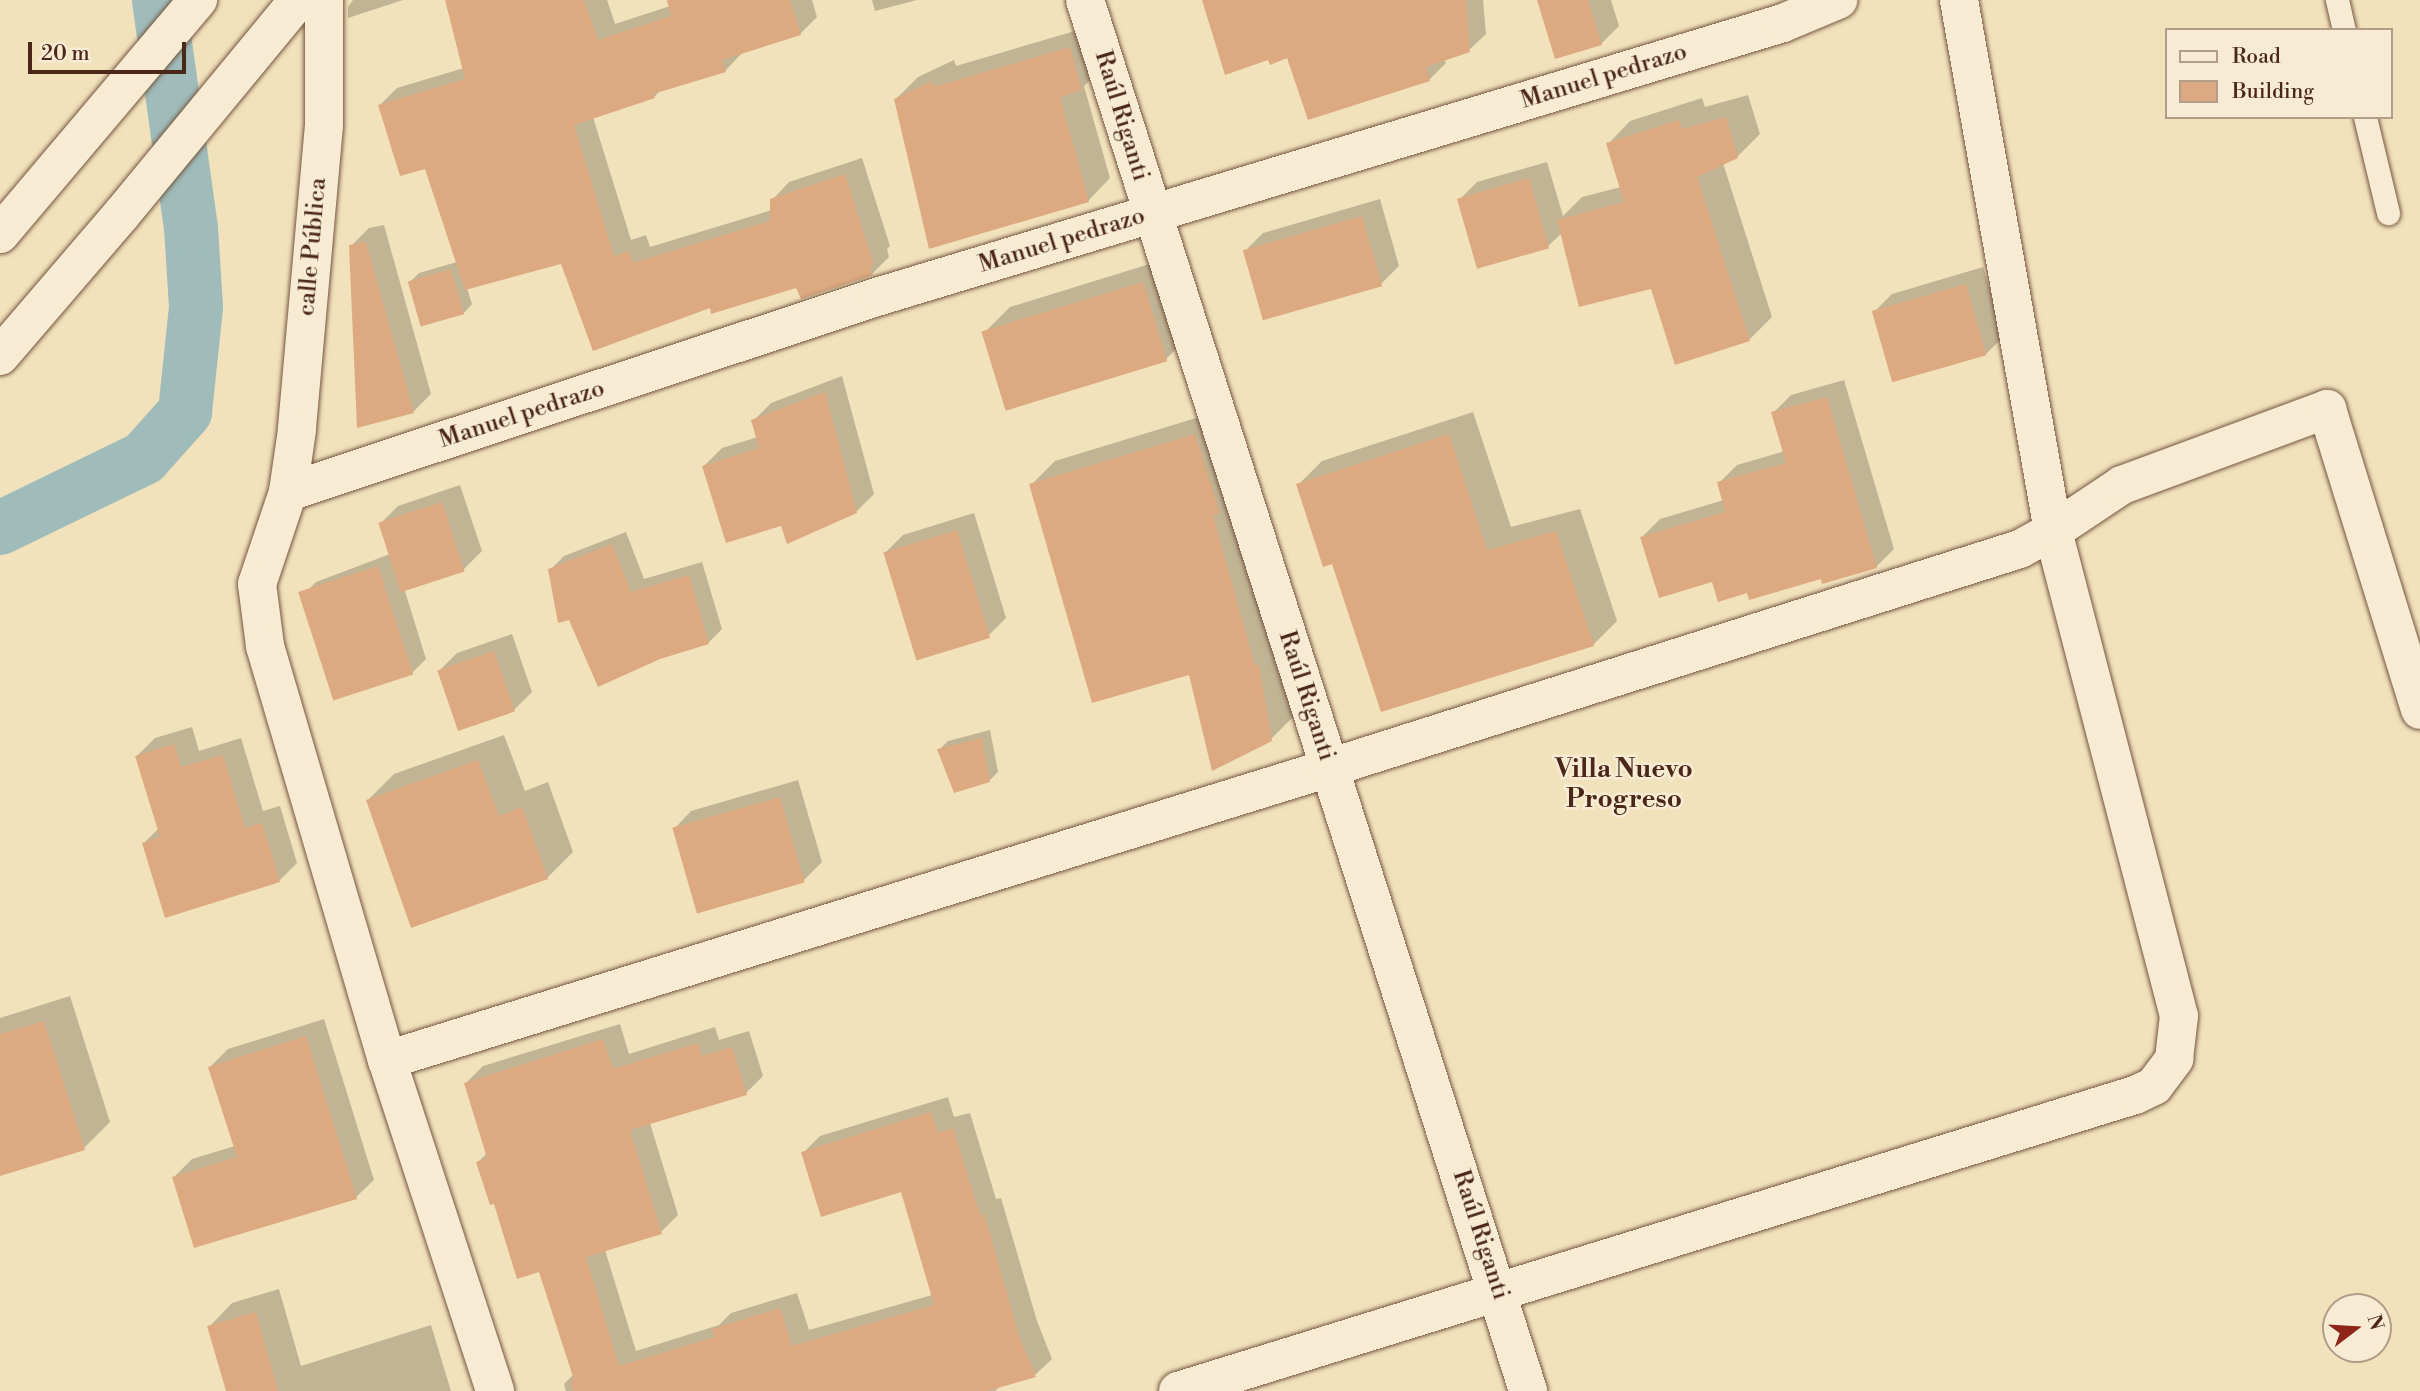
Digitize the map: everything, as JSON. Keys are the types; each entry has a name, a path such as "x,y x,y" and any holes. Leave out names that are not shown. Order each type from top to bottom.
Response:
{"street":[{"path":"0,234 198,0"},
{"path":"0,355 121,215 298,0"},
{"name":"calle Pública","path":"324,0 324,125 297,430 288,492 257,584 265,646 387,1060 495,1391"},
{"name":"Raúl Riganti","path":"1085,0 1151,214 1499,1292 1528,1391"},
{"name":"Manuel pedrazo","path":"288,492 880,296 1783,23 1838,0"},
{"path":"1178,1391 2135,1096 2154,1086 2174,1059 2179,1016 2053,531 1959,0"},
{"path":"387,1060 1329,768 2020,548 2053,531 2122,485 2327,409 2420,710"}],"lane":[{"path":"2337,0 2344,28"},
{"path":"2365,119 2388,213"}],"building":[{"path":"445,0 584,0 598,40 671,16 667,0 790,0 801,35 722,60 726,72 653,94 655,98 574,125 614,256 629,251 633,263 770,221 770,199 845,174 874,265 870,265 873,275 801,299 796,288 711,314 710,308 593,351 561,264 465,290 425,169 400,176 378,105 465,79"},
{"path":"1202,0 1466,0 1470,52 1426,67 1430,81 1308,120 1287,58 1270,65 1268,60 1225,75"},
{"path":"1537,0 1588,0 1602,45 1555,59"},
{"path":"1070,47 1082,90 1060,97 1089,202 929,249 894,99 932,81 934,87"},
{"path":"1726,117 1738,158 1697,177 1750,341 1675,365 1651,289 1579,307 1557,220 1624,202 1606,143 1679,120 1682,129"},
{"path":"1529,178 1549,248 1477,269 1457,199"},
{"path":"1362,216 1382,286 1263,320 1243,250"},
{"path":"366,242 414,413 357,428 349,245"},
{"path":"451,269 464,314 421,327 408,281"},
{"path":"1143,282 1167,361 1006,411 981,331"},
{"path":"1966,284 1986,355 1892,382 1872,311"},
{"path":"825,392 857,513 787,544 781,526 726,543 702,466 759,448 751,420"},
{"path":"1827,397 1877,568 1822,584 1821,579 1749,600 1747,593 1718,602 1712,582 1659,598 1640,537 1725,512 1717,482 1786,463 1771,412"},
{"path":"1195,434 1220,513 1213,515 1255,666 1259,664 1272,741 1212,771 1189,675 1092,703 1029,484"},
{"path":"1449,434 1487,550 1556,531 1594,646 1381,712 1332,564 1323,567 1296,484"},
{"path":"442,502 465,571 401,592 378,523"},
{"path":"957,530 990,638 916,661 883,553"},
{"path":"612,544 631,592 689,575 709,644 660,659 598,687 569,620 558,623 548,569"},
{"path":"378,566 413,674 333,700 298,592"},
{"path":"494,651 515,712 458,731 437,671"},
{"path":"982,738 990,782 954,793 937,749"},
{"path":"174,744 181,767 223,755 245,828 262,823 280,882 165,918 142,843 160,837 135,756"},
{"path":"478,760 499,816 522,807 548,879 411,928 366,800"},
{"path":"780,797 805,883 697,913 672,828"},
{"path":"44,1021 85,1150 0,1176 0,1034"},
{"path":"306,1036 357,1199 194,1248 172,1177 237,1157 208,1067"},
{"path":"603,1039 613,1069 698,1043 702,1056 732,1047 747,1095 630,1130 662,1234 586,1257 619,1366 715,1337 712,1329 780,1308 792,1346 934,1305 901,1192 821,1217 801,1152 931,1112 938,1133 953,1128 980,1215 984,1213 1020,1339 1036,1377 987,1391 573,1391 571,1381 574,1380 539,1272 517,1279 494,1204 490,1205 476,1162 487,1158 464,1083"},
{"path":"256,1312 278,1391 226,1391 207,1326"}],"waterway":[{"path":"0,528 144,458 185,412 196,307 191,228 159,0"}],"district":[{"name":"Villa Nuevo Progreso","path":"1624,785"}]}
